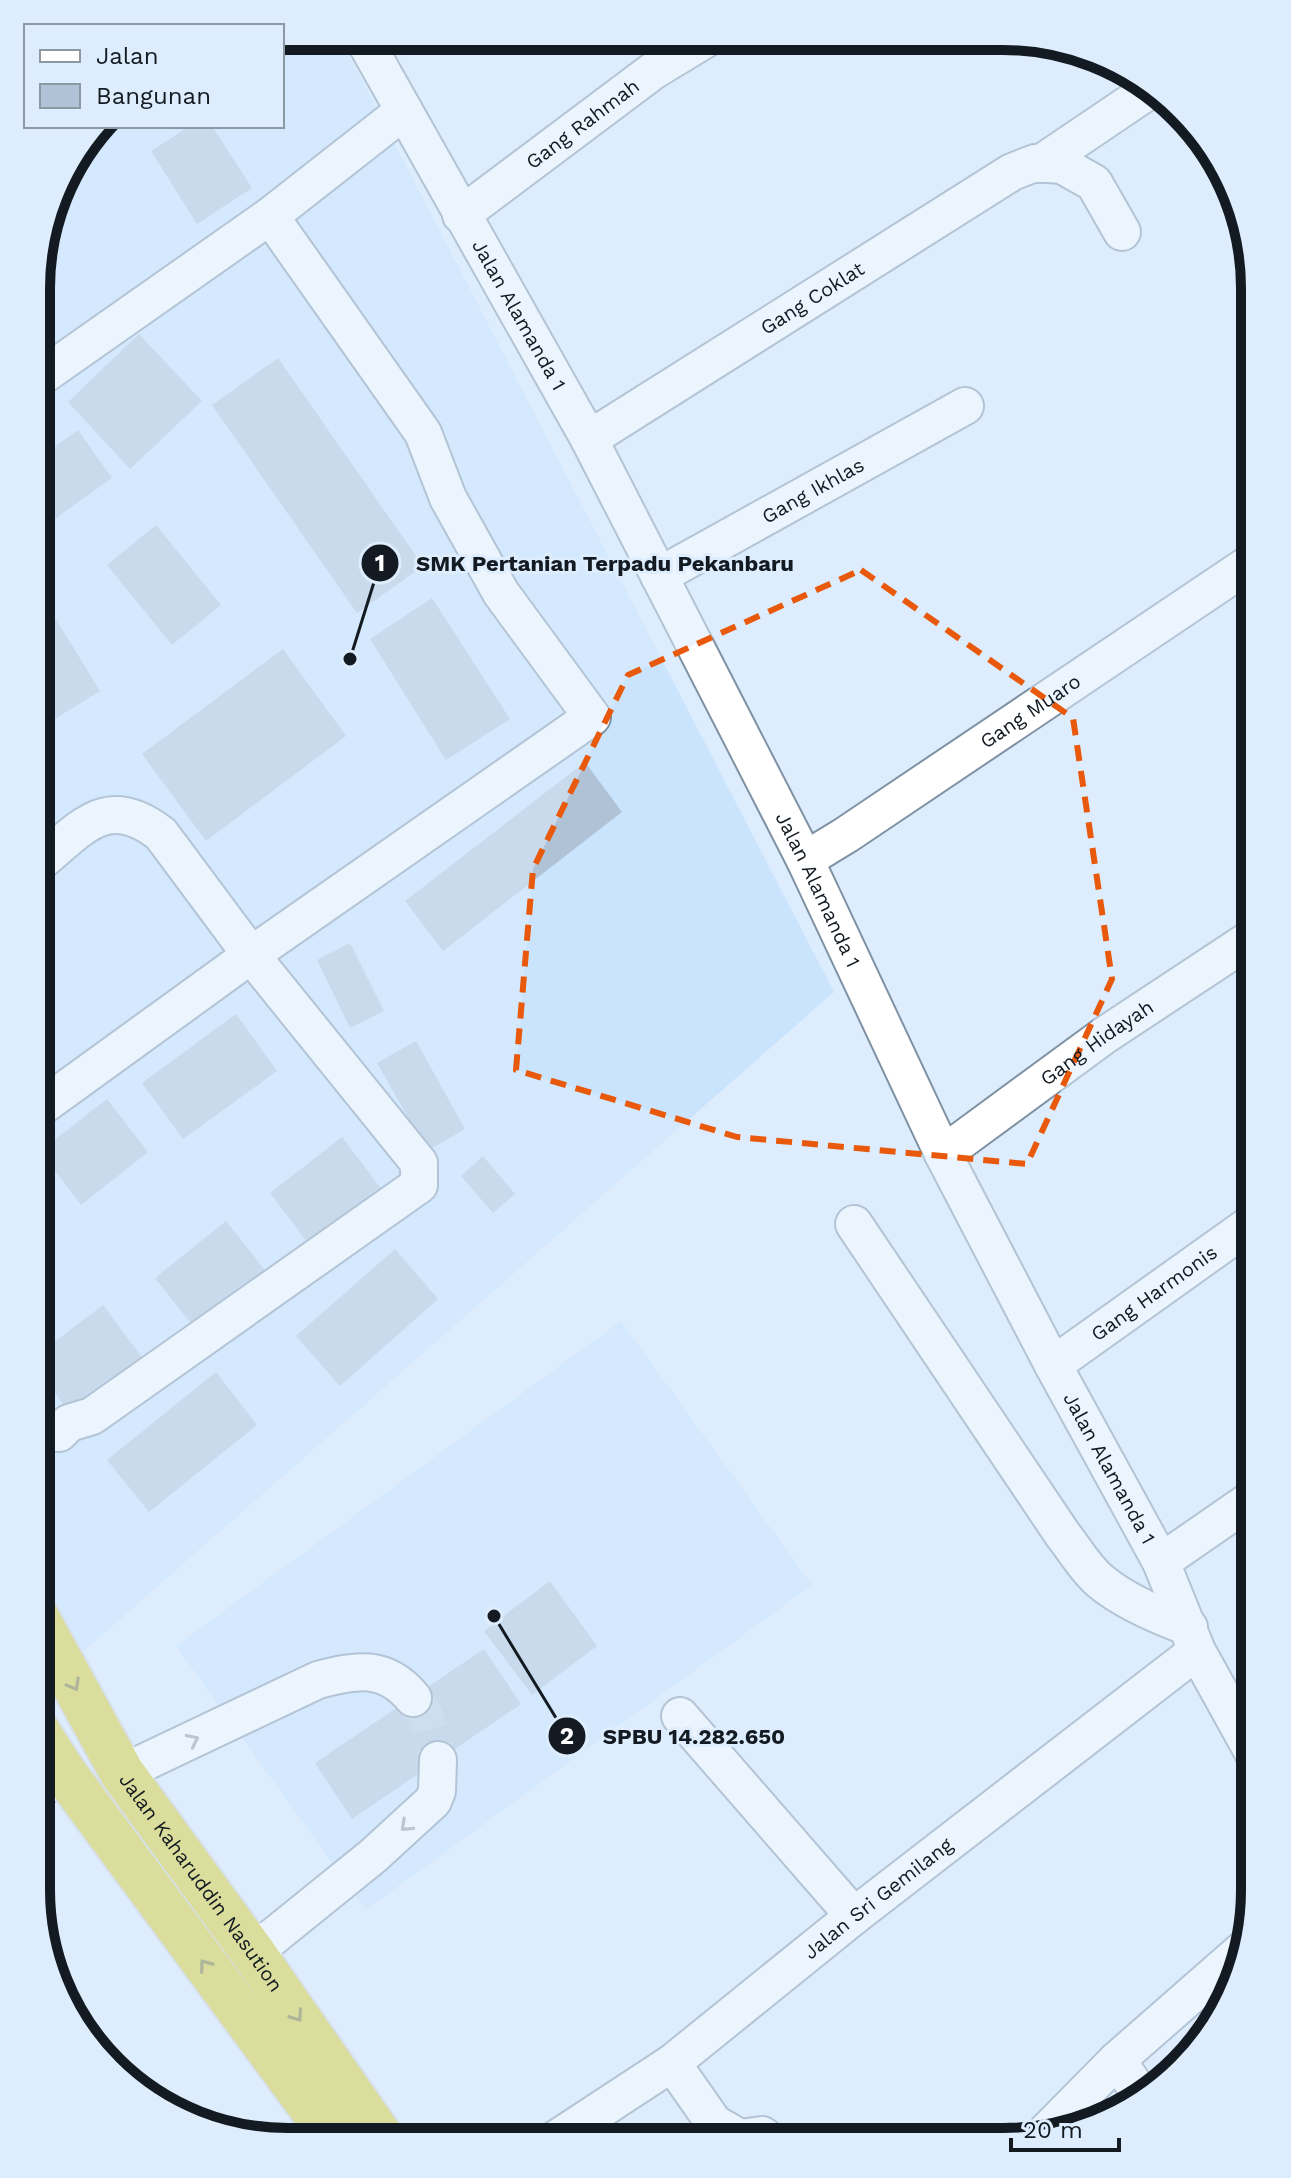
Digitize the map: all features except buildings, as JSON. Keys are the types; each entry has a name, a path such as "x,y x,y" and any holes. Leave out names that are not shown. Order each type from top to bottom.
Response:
{"highway":[{"name":"Jalan Kaharuddin Nasution","path":"50,1642 122,1773 375,2128"},
{"path":"50,1782 325,2128"}],"street":[{"name":"Jalan Alamanda 1","path":"370,50 589,439 805,860 943,1154 1053,1365 1161,1562 1193,1639 1240,1719"},
{"name":"Gang Rahmah","path":"461,215 653,71 688,50"},
{"name":"Gang Coklat","path":"589,439 1012,172 1040,164 1142,95"},
{"path":"50,371 270,216 404,111"},
{"path":"1040,164 1062,165 1094,183 1122,232"},
{"path":"50,1101 251,955 592,717 501,593 448,498 423,433 270,216"},
{"name":"Gang Ikhlas","path":"659,576 965,406"},
{"name":"Gang Muaro","path":"805,860 1241,570"},
{"path":"50,854 92,820 111,813 138,820 161,834 251,955 419,1163 421,1178 419,1185 92,1416 69,1423 59,1433"},
{"name":"Gang Hidayah","path":"943,1154 1105,1035 1241,946"},
{"path":"854,1224 1063,1535 1098,1579 1167,1619 1193,1639"},
{"name":"Gang Harmonis","path":"1053,1365 1240,1231"},
{"path":"1161,1562 1240,1507"},
{"name":"Jalan Sri Gemilang","path":"573,2128 672,2063 1193,1639"},
{"path":"122,1773 318,1680 350,1672 383,1674 406,1689 413,1698"},
{"path":"680,1716 854,1916"},
{"path":"253,1953 373,1856 433,1801 437,1791 438,1760"},
{"path":"1056,2122 1117,2060 1229,1962"},
{"path":"1117,2060 1136,2087"},
{"path":"672,2063 714,2123 723,2128"}],"highlighted area":[{"path":"861,570 1073,718 1112,979 1027,1164 737,1137 516,1070 533,869 628,675"}],"shaded area":[{"path":"284,50 346,50 834,992 84,1651 50,1606 52,257 68,197 90,156 112,128 284,128"},
{"path":"621,1321 812,1585 366,1910 176,1646"}],"tunnel":[{"path":"413,1698 426,1717 438,1760"}],"place":[{"name":"SMK Pertanian Terpadu Pekanbaru","path":"350,659"},
{"name":"SPBU 14.282.650","path":"494,1616"}]}
